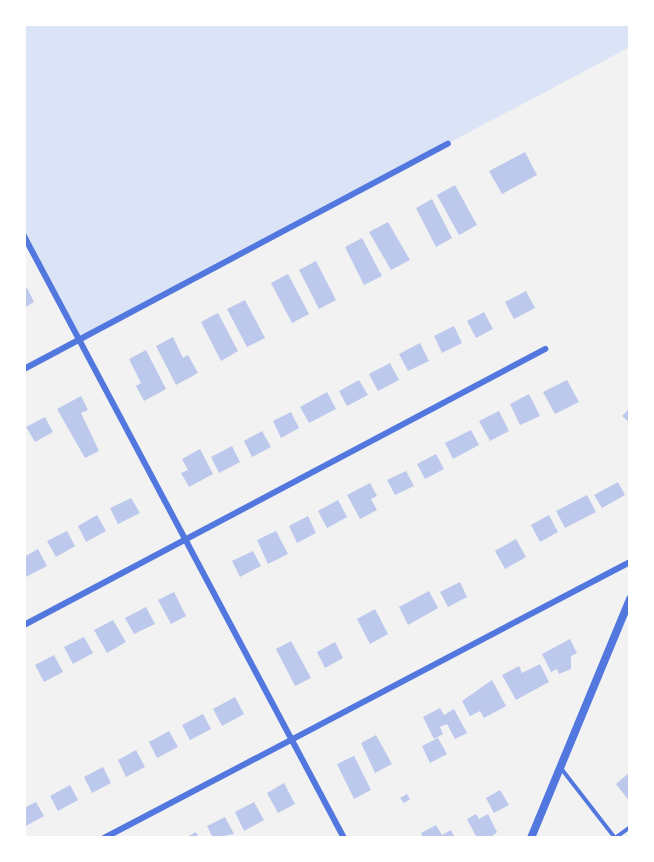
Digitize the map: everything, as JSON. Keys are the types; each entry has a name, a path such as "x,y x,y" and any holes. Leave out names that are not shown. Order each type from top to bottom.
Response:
{"street":[{"path":"24,369 447,144"},
{"path":"24,236 344,838"},
{"path":"24,625 545,349"},
{"path":"104,838 630,562"},
{"path":"531,838 630,598"}],"lane":[{"path":"560,767 615,838 630,827"}],"shaded area":[{"path":"24,24 630,24 630,47 79,339 24,236"}],"building":[{"path":"525,152 537,175 502,194 489,171"},
{"path":"455,185 477,225 459,235 437,195"},
{"path":"432,199 452,238 436,247 416,208"},
{"path":"388,222 410,260 391,270 369,232"},
{"path":"362,238 382,276 364,285 345,247"},
{"path":"316,261 336,300 319,309 299,270"},
{"path":"288,274 309,314 292,323 271,283"},
{"path":"27,288 34,302 24,308 24,290"},
{"path":"526,291 535,308 514,319 505,302"},
{"path":"245,300 265,338 247,347 227,309"},
{"path":"484,312 493,329 476,338 467,321"},
{"path":"218,313 238,351 221,361 201,322"},
{"path":"454,326 462,343 442,353 434,336"},
{"path":"173,337 183,358 188,355 198,373 176,385 156,346"},
{"path":"420,343 429,361 408,371 399,354"},
{"path":"146,350 166,389 144,401 136,386 141,383 129,359"},
{"path":"390,363 399,380 378,391 369,374"},
{"path":"359,380 368,395 347,406 339,391"},
{"path":"567,380 579,402 555,414 543,392"},
{"path":"327,392 336,409 309,423 300,407"},
{"path":"529,394 540,416 520,425 510,404"},
{"path":"81,396 88,410 81,413 99,451 85,458 57,409"},
{"path":"630,408 630,423 622,416"},
{"path":"499,411 509,431 490,441 479,421"},
{"path":"291,412 299,428 281,438 273,421"},
{"path":"45,417 53,432 35,442 26,427"},
{"path":"471,430 479,445 453,459 445,443"},
{"path":"262,431 271,447 252,457 244,441"},
{"path":"232,446 240,462 219,473 211,457"},
{"path":"200,449 213,474 189,487 181,473 188,470 182,459"},
{"path":"436,454 444,469 425,479 417,464"},
{"path":"406,471 414,486 395,495 387,480"},
{"path":"618,482 625,495 602,508 594,495"},
{"path":"370,483 377,496 371,499 377,510 360,519 347,495"},
{"path":"587,495 596,512 565,528 556,511"},
{"path":"131,498 140,513 118,524 110,508"},
{"path":"338,500 347,517 327,528 318,511"},
{"path":"97,515 106,531 86,542 78,526"},
{"path":"549,515 558,532 540,542 531,525"},
{"path":"308,516 316,533 297,543 289,526"},
{"path":"67,531 75,546 56,557 47,541"},
{"path":"276,531 288,554 268,564 257,540"},
{"path":"516,539 526,557 505,569 495,551"},
{"path":"38,549 47,566 24,578 24,557"},
{"path":"253,551 261,566 240,577 232,561"},
{"path":"460,582 467,597 448,607 440,592"},
{"path":"429,591 438,608 408,625 399,607"},
{"path":"174,592 186,616 171,624 158,600"},
{"path":"146,607 155,624 134,634 125,618"},
{"path":"375,609 388,634 370,644 357,619"},
{"path":"113,620 126,642 107,653 94,630"},
{"path":"84,637 93,653 73,664 64,647"},
{"path":"570,639 577,653 571,656 571,669 559,674 557,669 551,672 542,654"},
{"path":"291,641 311,678 295,686 276,649"},
{"path":"335,642 343,658 325,668 317,652"},
{"path":"54,655 63,672 44,682 35,665"},
{"path":"540,664 549,682 516,700 502,675 519,666 522,673"},
{"path":"492,680 506,706 484,718 480,711 470,716 462,701"},
{"path":"235,697 244,714 222,726 213,709"},
{"path":"440,708 444,715 454,709 467,733 455,739 447,724 440,727 443,734 434,739 423,717"},
{"path":"203,714 211,729 190,740 182,725"},
{"path":"169,731 178,747 157,758 149,742"},
{"path":"376,735 392,764 375,773 361,743"},
{"path":"438,738 447,754 430,763 422,746"},
{"path":"136,750 145,767 126,777 118,760"},
{"path":"354,756 371,790 354,799 337,764"},
{"path":"103,767 111,783 92,793 84,777"},
{"path":"630,772 630,802 616,784"},
{"path":"284,783 295,804 278,813 267,793"},
{"path":"70,785 78,800 58,811 50,796"},
{"path":"500,790 509,805 494,813 486,798"},
{"path":"407,794 410,799 404,803 400,798"},
{"path":"36,802 44,816 24,827 24,808"},
{"path":"254,802 264,820 244,831 235,812"},
{"path":"476,814 479,819 488,814 497,832 490,838 477,838 467,819"},
{"path":"225,817 234,834 213,838 207,826"},
{"path":"436,825 442,835 451,830 455,838 423,838 421,833"},
{"path":"196,832 199,838 185,838"}]}
